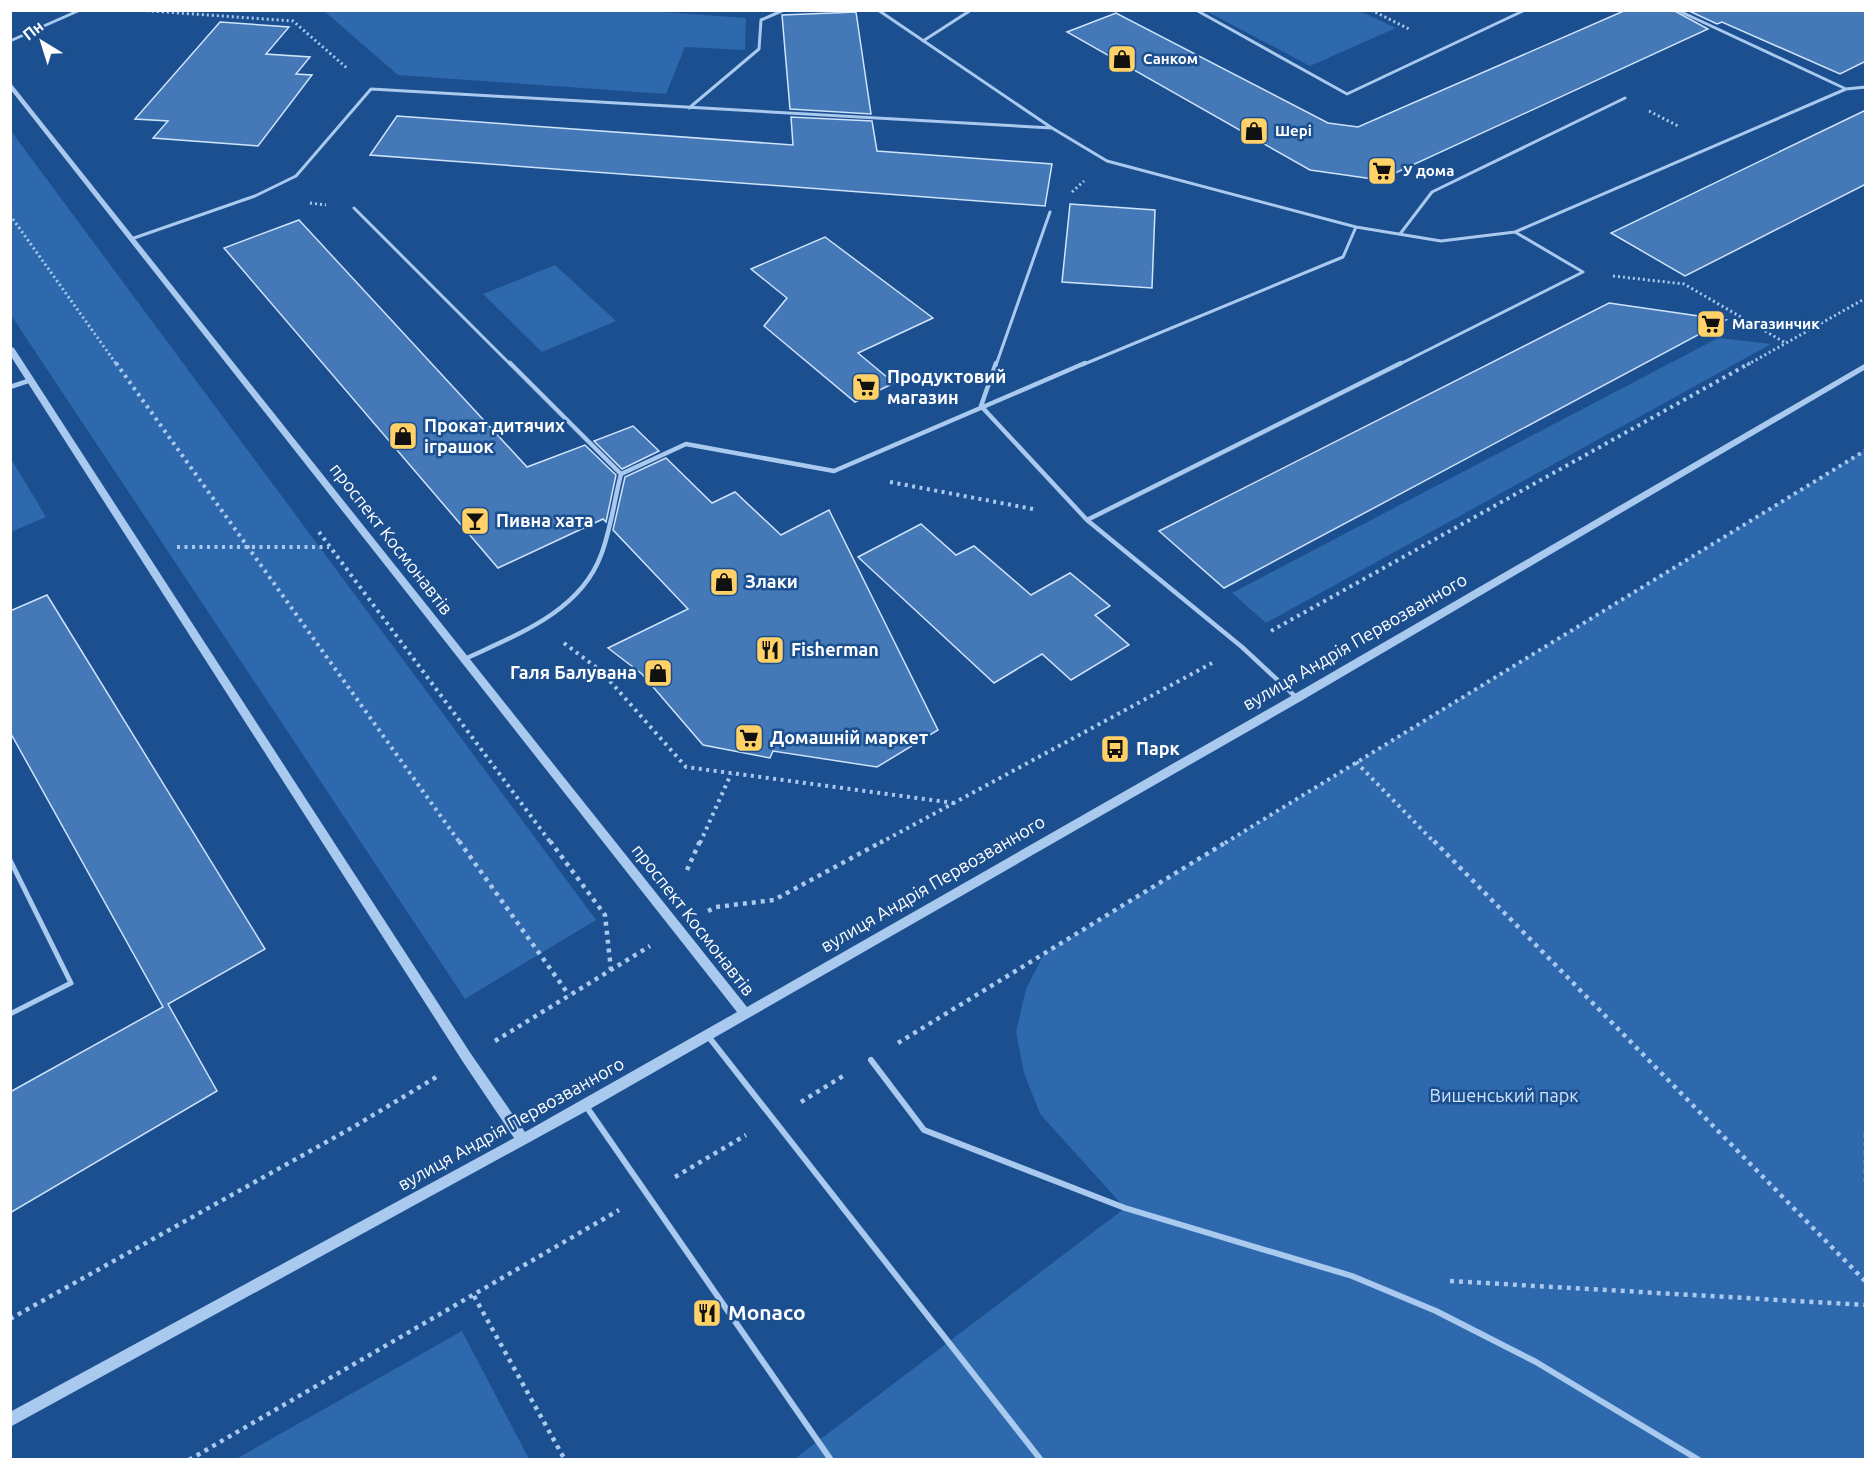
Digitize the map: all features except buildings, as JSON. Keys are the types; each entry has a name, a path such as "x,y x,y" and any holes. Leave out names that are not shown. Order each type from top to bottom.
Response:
{"street":[{"name":"проспект Космонавтів","path":"10,84 746,1013"},
{"path":"10,348 467,1058 522,1139"},
{"name":"вулиця Андрія Первозванного","path":"10,1420 586,1105 1296,698 1866,365"},
{"path":"707,1035 1041,1460"},
{"path":"870,1060 924,1130 1125,1208 1352,1276 1426,1306 1536,1362 1699,1460"},
{"path":"586,1105 831,1460"}],"lane":[{"path":"10,41 80,10"},
{"path":"689,108 759,49 761,20 784,10"},
{"path":"878,10 1052,128 1107,161 1356,227 1441,241 1515,231 1846,90 1866,87"},
{"path":"923,40 971,10"},
{"path":"1196,10 1347,94 1525,10"},
{"path":"1677,10 1846,90"},
{"path":"134,238 255,196 296,176 371,89 1052,128"},
{"path":"1400,235 1432,192 1625,98"},
{"path":"354,208 621,474"},
{"path":"981,406 1050,212"},
{"path":"621,474 686,444 834,471 981,406 1343,257 1356,227"},
{"path":"1515,231 1583,272"},
{"path":"1087,519 1583,272"},
{"path":"10,387 32,380"},
{"path":"981,406 1087,519 1242,647 1296,698"},
{"path":"465,659 539,624 583,586 601,557 621,474"},
{"path":"10,860 71,983 10,1014"}],"path":[{"path":"137,10 293,21 371,89"},
{"path":"1050,212 1107,161"},
{"path":"10,215 569,995"},
{"path":"1583,272 1684,284 1785,342"},
{"path":"10,1318 355,1126 716,907 774,900 1242,647 1866,298"},
{"path":"189,1460 474,1296 870,1060 1866,450"},
{"path":"834,471 1087,519"},
{"path":"315,528 605,915 611,970"},
{"path":"140,548 329,547"},
{"path":"539,624 601,671 686,767 955,803"},
{"path":"1356,762 1866,1282"},
{"path":"687,870 731,774"},
{"path":"1866,1133 1866,1181"},
{"path":"1448,1281 1866,1305"},
{"path":"474,1296 565,1460"}],"green space":[{"path":"633,10 746,18 745,50 685,47 666,94 398,75 324,11"},
{"path":"1206,11 1360,11 1396,28 1310,66"},
{"path":"10,131 596,920 465,999 11,315"},
{"path":"555,265 616,321 542,352 483,294"},
{"path":"1718,338 1771,344 1266,623 1232,593"},
{"name":"Вишенський парк","path":"1865,450 1865,1459 793,1460 1125,1208 1040,1114 1024,1073 1016,1032 1026,989 1044,954"},
{"path":"10,457 46,517 11,532 10,532"},
{"path":"462,1331 529,1459 236,1459"}],"place":[{"name":"Санком","path":"1122,59"},
{"name":"Шері","path":"1254,131"},
{"name":"У дома","path":"1382,171"},
{"name":"Магазинчик","path":"1711,324"},
{"name":"Продуктовий магазин","path":"866,387"},
{"name":"Прокат дитячих іграшок","path":"403,436"},
{"name":"Пивна хата","path":"475,521"},
{"name":"Злаки","path":"724,582"},
{"name":"Fisherman","path":"770,650"},
{"name":"Галя Балувана","path":"658,673"},
{"name":"Домашній маркет","path":"749,738"},
{"name":"Парк","path":"1115,749"},
{"name":"Monaco","path":"707,1313"}]}
